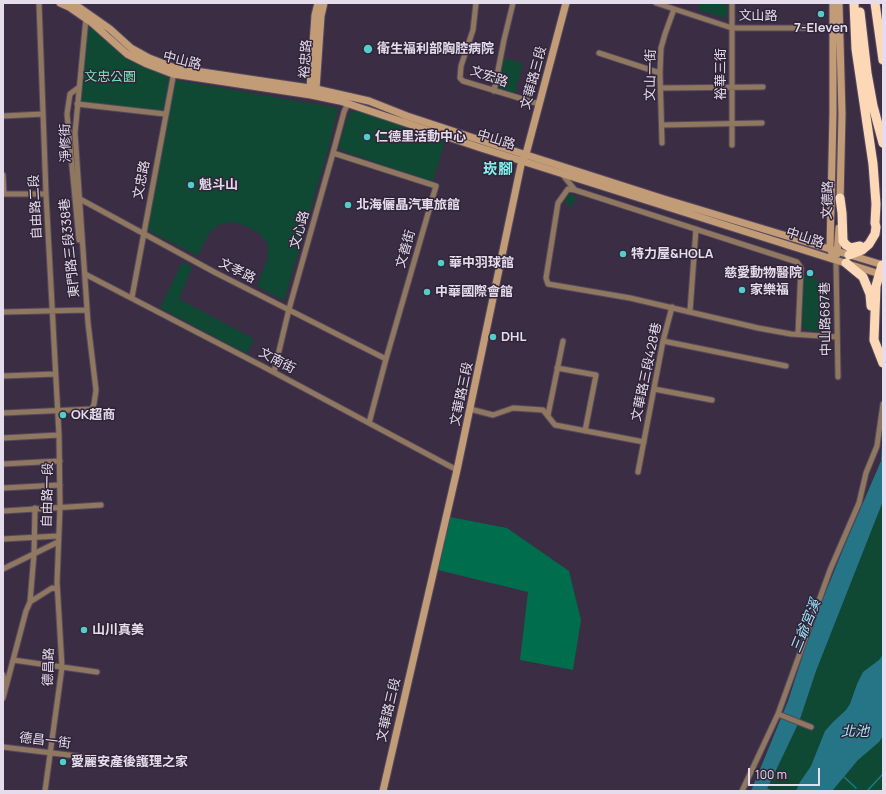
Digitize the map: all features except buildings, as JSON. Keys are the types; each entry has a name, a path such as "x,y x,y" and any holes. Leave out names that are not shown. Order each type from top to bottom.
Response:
{"highway":[{"path":"854,3 857,55 873,164 876,204 875,234 869,244 848,259 862,275 866,284 871,301 874,340 883,363"},
{"path":"859,3 867,73 873,106 883,143"},
{"path":"875,3 883,60"},
{"path":"840,198 842,213 842,237 849,248 859,247 867,242 871,236 875,223"},
{"path":"874,340 876,286 881,275 883,265"}],"main road":[{"path":"60,3 87,16"},
{"path":"73,3 87,16"},
{"name":"裕忠路","path":"315,58 315,15 318,3"},
{"name":"裕忠路","path":"312,90 315,58 324,3"},
{"name":"文華路三段","path":"383,791 458,470 524,157 566,3"},
{"name":"文德路","path":"833,3 842,114 838,251 836,260"},
{"name":"文德路","path":"830,249 836,28 840,3"},
{"name":"中山路","path":"87,16 127,54 147,64 174,71 351,96 369,101 524,157 562,173 836,260 848,259 883,265"},
{"name":"中山路","path":"312,90 348,104 838,251 848,259 881,275"},
{"path":"830,249 836,260"}],"street":[{"name":"自由路二段","path":"39,3 46,194 58,410"},
{"name":"文宏路","path":"476,3 473,30 461,66 460,78 463,81 539,104"},
{"path":"494,91 513,3"},
{"name":"文山路","path":"656,3 732,28 836,28"},
{"name":"裕華三街","path":"732,3 732,145"},
{"name":"文山一街","path":"662,144 660,73 661,48 674,9"},
{"name":"淨修街","path":"85,274 75,133 78,88 87,16"},
{"path":"599,54 660,73"},
{"name":"文忠路","path":"132,297 174,71"},
{"path":"661,88 763,87"},
{"name":"東門路三段338巷","path":"58,410 92,410 96,390 91,354 85,274 82,269 67,114 70,94 78,88"},
{"name":"文心路","path":"274,372 333,153 351,96"},
{"path":"77,104 165,114"},
{"path":"3,116 43,114"},
{"path":"662,125 762,123"},
{"name":"文善街","path":"333,153 436,186 369,423"},
{"path":"562,173 575,190"},
{"path":"3,174 4,194 46,194"},
{"path":"798,334 801,268 797,262 575,190 568,189 558,203 546,278 548,284 630,298 758,328 798,334 837,336"},
{"name":"文孝路","path":"80,199 216,273 290,309 386,359"},
{"path":"690,312 696,229"},
{"name":"中山路687巷","path":"836,260 838,377"},
{"name":"文南街","path":"85,274 132,297 458,470"},
{"name":"文華路三段428巷","path":"638,472 663,341 672,307"},
{"path":"3,312 87,310"},
{"path":"548,415 563,341"},
{"path":"663,341 786,366"},
{"path":"558,368 596,375 585,431"},
{"path":"3,376 55,374"},
{"path":"654,389 712,400"},
{"path":"742,791 779,715 830,570 859,503 866,473 877,446 883,404"},
{"name":"文華路三段428巷","path":"470,409 493,415 513,408 535,408 543,410 555,425 644,442"},
{"path":"3,413 58,410"},
{"name":"自由路一段","path":"3,569 58,542 60,461 58,410"},
{"path":"3,438 59,436"},
{"path":"3,464 60,461"},
{"path":"3,488 60,485"},
{"path":"3,511 101,505"},
{"path":"3,698 26,611 30,602 34,554 35,508"},
{"path":"3,539 34,536 58,536"},
{"name":"德昌路","path":"45,791 62,667 57,589 58,542"},
{"path":"30,602 52,588 57,589"},
{"path":"13,660 97,672"},
{"path":"3,675 6,688"},
{"path":"779,715 811,727"},
{"name":"德昌一街","path":"3,747 85,757"}],"green space":[{"path":"700,3 727,3 727,16 725,18 698,10"},
{"name":"文忠公園","path":"87,22 109,43 129,58 169,78 163,112 80,102"},
{"path":"503,58 523,63 515,94 500,90 497,82"},
{"path":"175,80 338,108 328,150 284,301 257,286 267,260 268,244 260,234 248,227 234,222 220,224 209,233 198,256 147,230"},
{"path":"360,111 445,141 433,182 342,151 339,146 349,113"},
{"path":"568,193 576,196 573,206 565,204"},
{"path":"182,262 192,267 179,299 254,339 247,354 160,308"},
{"path":"804,275 814,278 819,282 826,281 832,328 829,332 805,330 802,324"},
{"path":"883,501 883,791 766,791 799,722 816,671"},
{"path":"450,517 507,528 569,571 581,620 573,670 520,660 528,592 438,570"}],"water":[{"path":"883,429 883,501 816,671 799,722 766,791 751,791 788,701 814,621 881,461"},
{"name":"北池","path":"883,648 883,736 879,742 858,760 832,791 796,791 800,782 811,766 825,731 846,710 850,704 863,672 879,660 882,656"}],"waterway":[{"path":"867,791 883,774"},
{"path":"844,777 856,788"},
{"path":"766,789 772,791"}],"place":[{"name":"7-Eleven","path":"821,14"},
{"name":"衛生福利部胸腔病院","path":"368,49"},
{"name":"仁德里活動中心","path":"367,137"},
{"name":"魁斗山","path":"191,185"},
{"name":"北海儷晶汽車旅館","path":"348,205"},
{"name":"特力屋&HOLA","path":"623,254"},
{"name":"華中羽球館","path":"441,263"},
{"name":"慈愛動物醫院","path":"810,273"},
{"name":"家樂福","path":"742,290"},
{"name":"中華國際會館","path":"427,292"},
{"name":"DHL","path":"493,337"},
{"name":"OK超商","path":"63,415"},
{"name":"山川真美","path":"84,630"},
{"name":"愛麗安產後護理之家","path":"63,762"}],"district":[{"name":"崁腳","path":"498,170"}],"water label":[{"name":"三爺宮溪","path":"806,626"}]}
